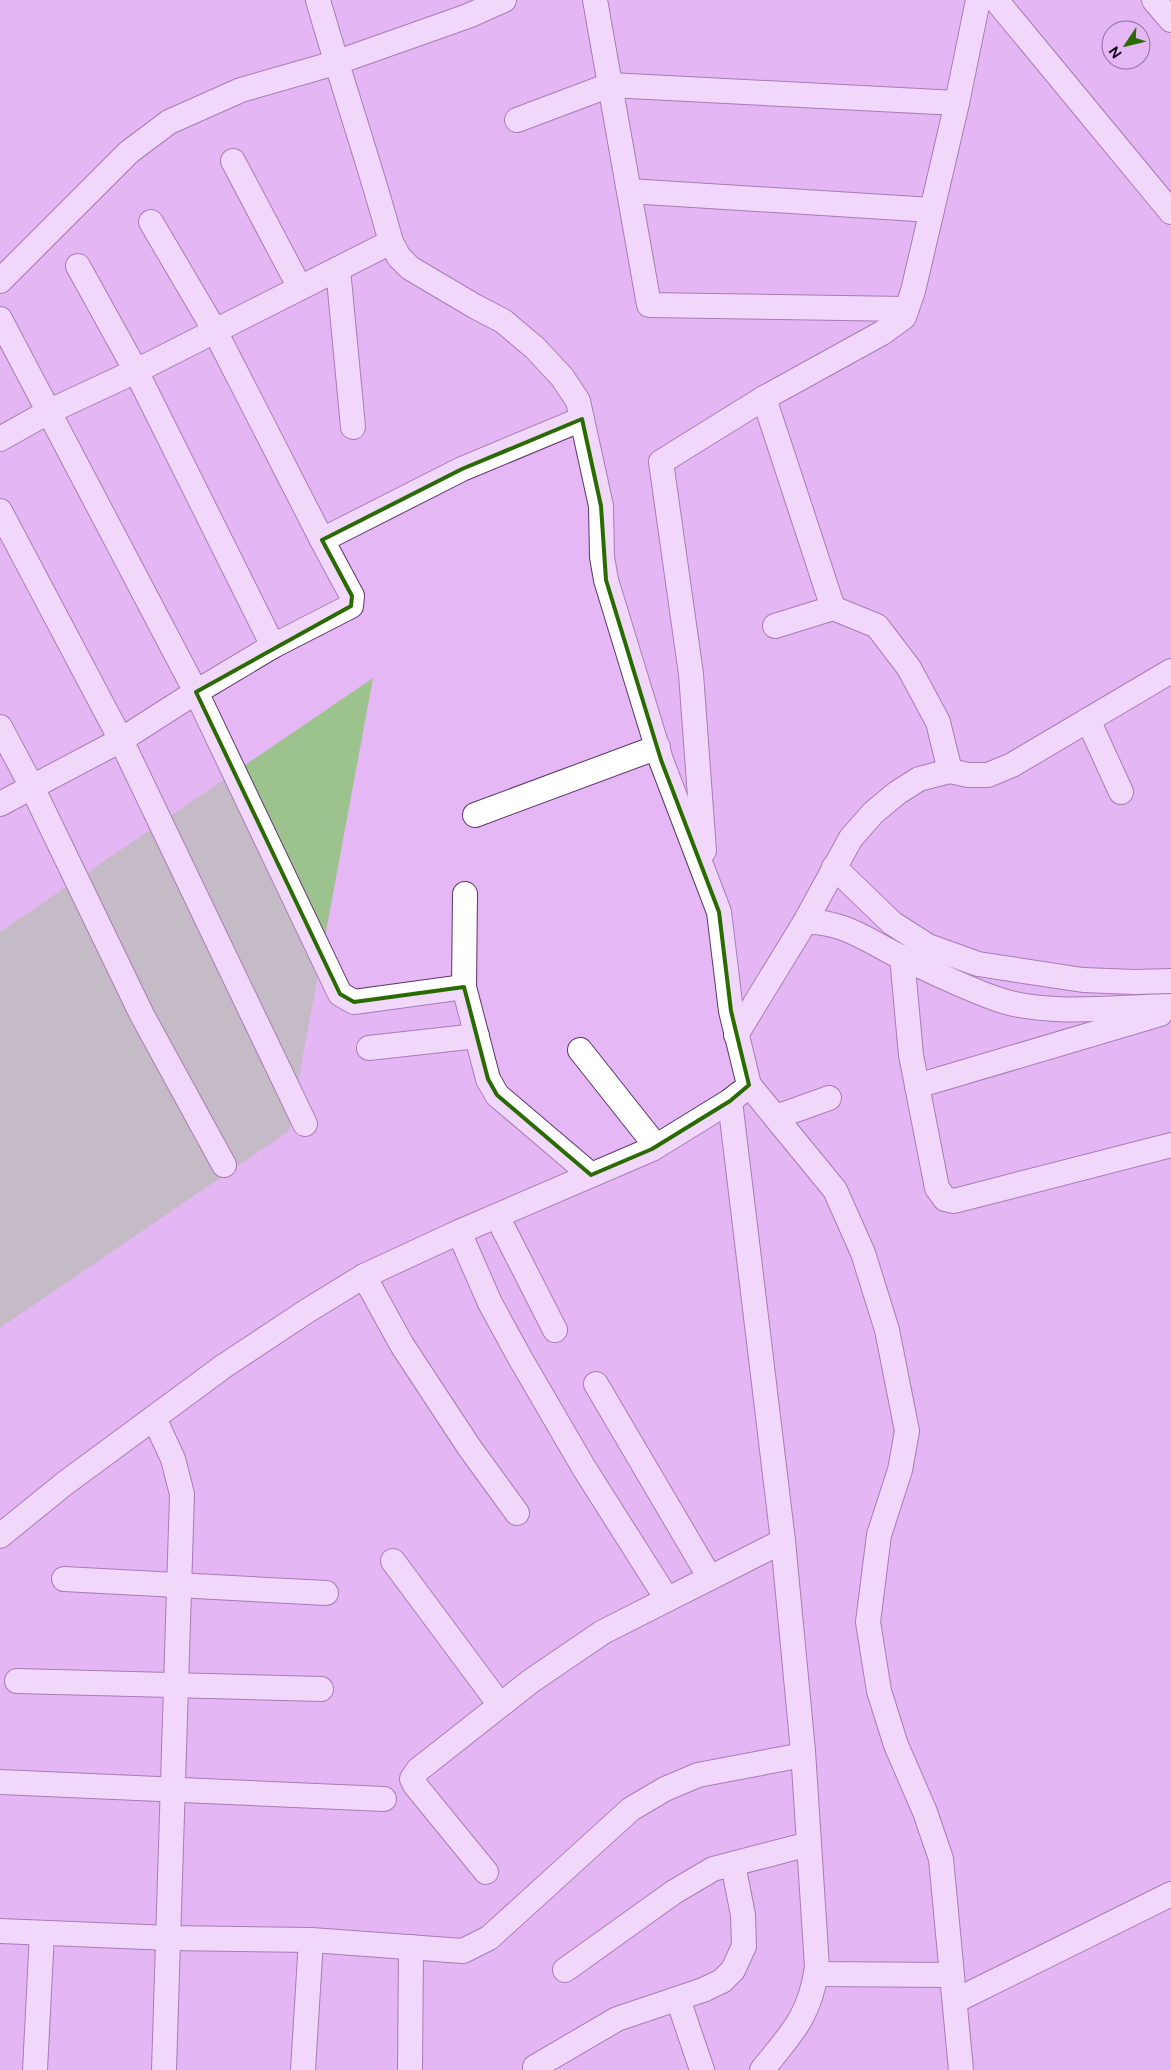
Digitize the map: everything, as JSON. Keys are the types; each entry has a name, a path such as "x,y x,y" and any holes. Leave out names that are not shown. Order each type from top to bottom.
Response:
{"street":[{"path":"318,0 335,63 364,147 391,242 399,257 410,268 503,321 535,348 562,376 578,400 601,506 602,557 606,580 658,747 719,912 731,1011 748,1085 835,1190 863,1253 887,1330 907,1431 900,1470 879,1536 868,1622 878,1691 896,1745 925,1812 941,1859 961,2070"},
{"path":"0,281 130,152 169,122 241,90 335,63 468,16 504,0"},
{"path":"595,0 649,305 906,309"},
{"path":"706,877 691,674 661,462 764,398 882,333 904,317 913,291 957,103 978,0"},
{"path":"996,0 1171,212"},
{"path":"1154,0 1171,20"},
{"path":"517,120 610,85 957,103"},
{"path":"233,161 300,288"},
{"path":"629,191 932,210"},
{"path":"0,804 121,740 272,646 351,606 352,596 214,331 150,222"},
{"path":"0,439 50,411 136,371 391,242"},
{"path":"78,266 136,371 272,646"},
{"path":"338,269 353,427"},
{"path":"0,319 196,692 340,994 354,1002 464,987"},
{"path":"764,398 833,608"},
{"path":"322,540 462,469 582,419"},
{"path":"0,511 121,740 305,1124"},
{"path":"776,626 833,608 877,626 909,668 938,722 950,771"},
{"path":"736,1035 805,922 851,838 873,813 897,793 919,779 950,771 968,775 988,775 1012,765 1088,720 1167,680"},
{"path":"1088,720 1120,792"},
{"path":"0,727 32,787 142,1015 224,1165"},
{"path":"475,815 658,747"},
{"path":"834,867 892,923 928,946 978,964 1083,980 1171,981"},
{"path":"465,894 464,987 488,1078 498,1095 591,1175"},
{"path":"805,922 820,921 846,928 902,958 995,999 1039,1009 1171,1006"},
{"path":"902,958 911,1055 936,1188 945,1199 954,1201 1171,1144"},
{"path":"917,1086 1171,1011"},
{"path":"369,1048 477,1036"},
{"path":"580,1050 656,1146"},
{"path":"0,1536 64,1484 224,1366 364,1276 459,1232 656,1146 730,1101 748,1085"},
{"path":"776,1117 828,1098"},
{"path":"730,1101 783,1541 803,1755 816,1974 812,1996 799,2024 762,2070"},
{"path":"497,1216 555,1330"},
{"path":"459,1232 490,1303 520,1358 584,1468 667,1600"},
{"path":"364,1276 402,1345 469,1447 517,1513"},
{"path":"596,1384 710,1578"},
{"path":"154,1418 173,1459 182,1494 170,1938 164,2070"},
{"path":"486,1872 415,1785 412,1779 418,1770 531,1681 603,1632 783,1541"},
{"path":"393,1561 500,1705"},
{"path":"64,1579 326,1593"},
{"path":"17,1681 321,1689"},
{"path":"0,1931 170,1938 311,1940 463,1951 489,1938 631,1809 665,1788 698,1775 803,1755"},
{"path":"0,1782 384,1799"},
{"path":"566,1970 674,1892 712,1869 809,1844"},
{"path":"535,2067 617,2019 703,1990 722,1981 733,1970 744,1946 743,1915 733,1864"},
{"path":"954,2001 1171,1894"},
{"path":"35,2070 42,1933"},
{"path":"303,2070 311,1940"},
{"path":"410,2070 411,1947"},
{"path":"816,1974 952,1975"},
{"path":"678,1999 702,2070"}],"highlighted area":[{"path":"582,419 601,506 606,580 661,760 719,912 731,1011 749,1085 730,1101 652,1149 591,1175 497,1095 488,1079 464,987 354,1002 340,994 196,692 351,606 352,596 322,540 462,469"}],"green space":[{"path":"373,678 289,1131 0,1328 0,932"}]}
